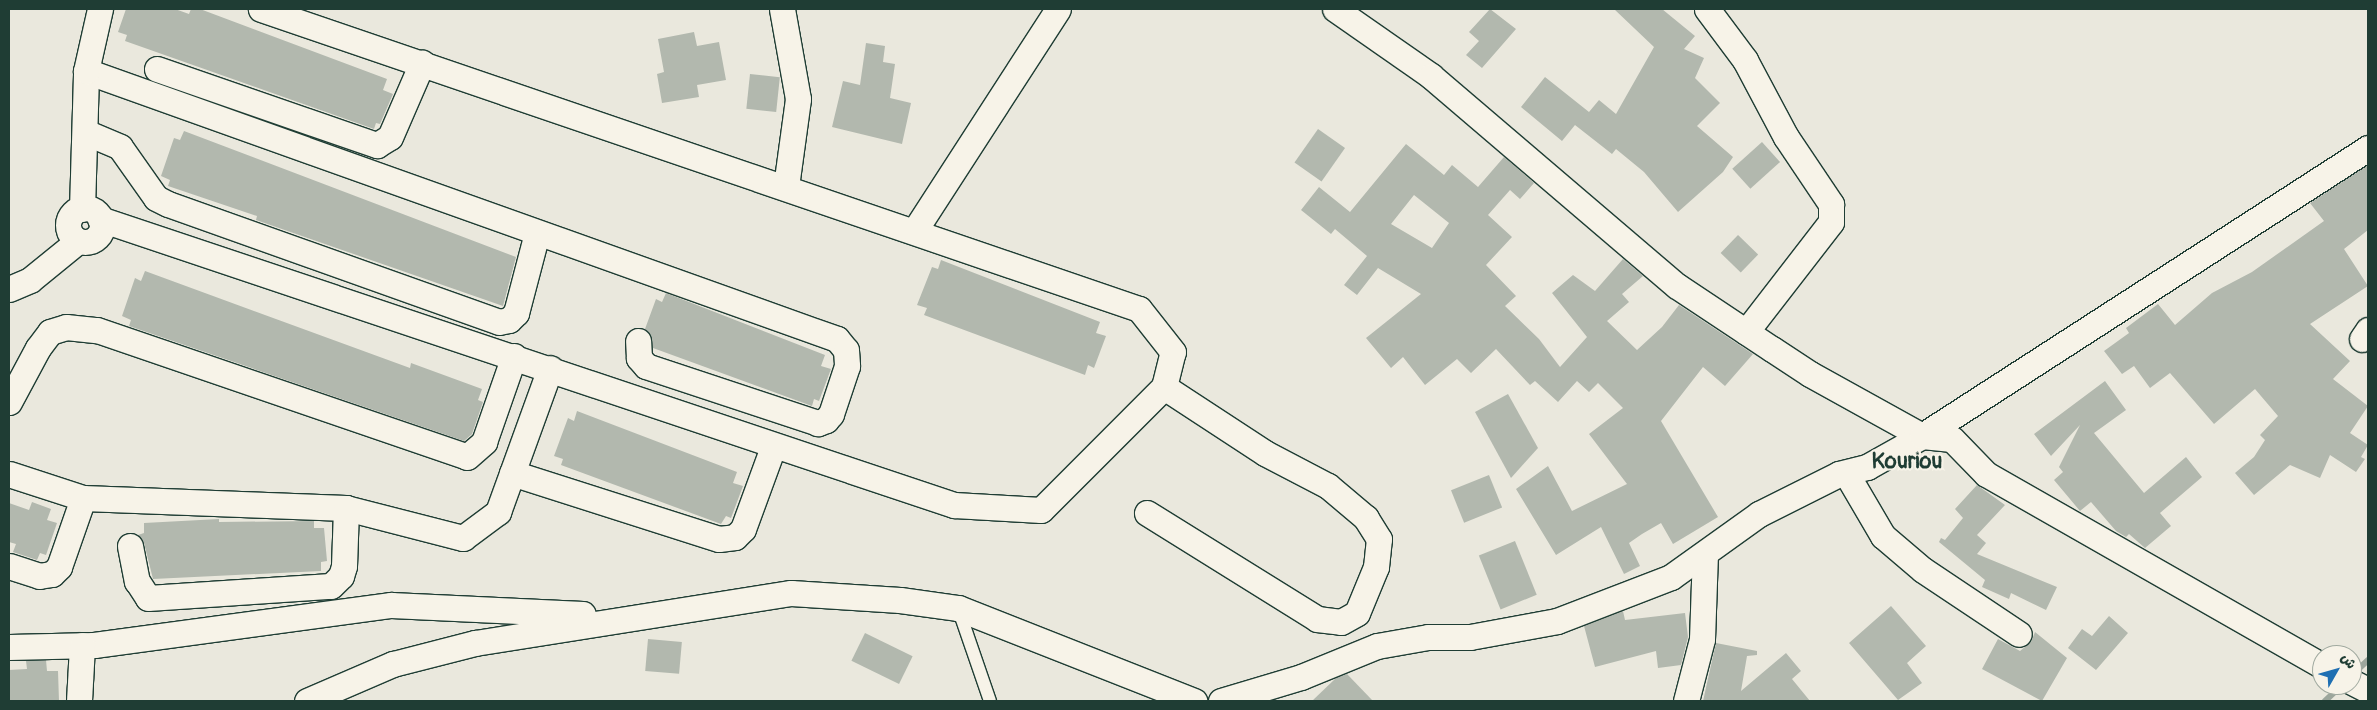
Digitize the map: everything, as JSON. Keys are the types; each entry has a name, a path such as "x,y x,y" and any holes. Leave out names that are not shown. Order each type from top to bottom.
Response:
{"street":[{"path":"9,290 30,280 78,241 89,242 98,236 91,214 85,132 86,71 100,9"},
{"path":"91,214 550,368 773,447 954,505 1041,510 1164,387 1173,352 1138,309 915,230 261,9"},
{"path":"782,9 798,99 786,187"},
{"path":"915,230 1058,9"},
{"path":"1336,9 1431,76 1678,286 1746,332 1810,374 1922,436 1952,439 1986,474 2312,660"},
{"path":"1707,9 1746,60 1786,137 1831,204 1831,222 1746,332"},
{"path":"157,69 377,145 390,137 422,63"},
{"path":"86,71 837,339 846,350 847,366 831,414 826,420 818,422 646,366 639,358 638,341"},
{"path":"85,132 120,147 156,198 168,204 499,322 509,320 516,313 537,233"},
{"path":"1221,701 1301,677 1376,646 1428,637 1470,637 1557,621 1671,576 1705,554 1759,514 1846,473 1867,467 1922,436 2368,148"},
{"path":"9,402 38,348 50,332 66,327 97,330 467,457 484,442 514,356"},
{"path":"9,474 83,498 346,508 463,538 498,512 550,368"},
{"path":"1147,513 1317,619 1341,622 1357,613 1376,566 1379,539 1359,512 1328,486 1265,452 1164,387"},
{"path":"512,473 719,538 735,537 743,529 773,447"},
{"path":"1846,473 1883,536 1923,570 2019,634"},
{"path":"9,566 39,576 52,574 59,566 83,498"},
{"path":"130,546 136,582 148,598 331,586 341,576 344,566 346,508"},
{"path":"1686,701 1702,639 1705,554"},
{"path":"307,701 393,664 475,643 791,593 900,600 958,608 1194,701"},
{"path":"9,647 82,645 391,605 635,617"},
{"path":"79,701 82,645"}],"lane":[{"path":"958,608 990,701"}],"building":[{"path":"126,9 175,9 189,14 191,9 200,9 387,79 383,90 393,94 380,124 376,123 374,129 125,41 127,35 118,32"},
{"path":"1490,9 1516,29 1482,68 1466,55 1479,41 1469,32"},
{"path":"1614,9 1662,9 1695,36 1684,49 1704,58 1695,78 1720,103 1697,126 1733,157 1723,172 1678,212 1644,172 1616,149 1612,154 1575,125 1562,141 1521,107 1545,77 1589,112 1599,100 1616,114 1654,47"},
{"path":"694,32 697,46 719,42 726,80 697,85 699,97 662,103 657,74 664,72 658,39"},
{"path":"866,43 885,46 883,62 895,64 890,98 911,103 902,144 832,127 843,81 860,85"},
{"path":"750,74 780,77 776,112 746,109"},
{"path":"1318,129 1345,148 1322,182 1294,163"},
{"path":"184,131 516,257 503,306 256,220 257,216 168,186 170,180 161,176 174,138 180,140"},
{"path":"1762,142 1780,162 1750,189 1732,169"},
{"path":"1406,144 1444,175 1452,165 1478,187 1504,157 1534,183 1520,199 1510,190 1488,215 1512,237 1486,265 1516,296 1505,306 1539,339 1560,367 1587,337 1552,293 1573,275 1595,291 1623,259 1643,276 1622,294 1629,302 1607,321 1637,350 1662,327 1679,305 1753,354 1725,386 1703,367 1661,421 1718,517 1673,544 1661,523 1642,534 1629,543 1640,566 1624,574 1601,527 1556,555 1516,489 1548,466 1572,511 1627,484 1589,434 1623,408 1598,383 1589,392 1577,381 1558,402 1535,381 1530,385 1496,349 1471,373 1457,359 1425,385 1403,357 1391,368 1366,338 1421,294 1378,268 1357,295 1344,285 1367,256 1335,229 1331,234 1301,210 1319,187 1350,212","holes":["1414,195 1449,223 1432,248 1391,224"]},
{"path":"2368,165 2368,230 2344,249 2368,286 2310,324 2350,361 2333,379 2368,406 2350,433 2368,445 2361,457 2365,459 2356,472 2330,455 2320,478 2290,465 2254,495 2235,473 2254,457 2265,440 2260,435 2278,416 2255,389 2214,424 2170,373 2150,388 2134,366 2122,374 2104,351 2129,333 2126,328 2158,304 2175,325 2212,293 2252,272 2324,221 2310,203"},
{"path":"1738,235 1758,254 1741,272 1721,253"},
{"path":"941,260 1100,322 1096,333 1106,336 1094,368 1088,365 1085,375 924,315 927,308 917,305 932,267 938,269"},
{"path":"145,271 410,368 411,363 482,389 478,400 483,402 472,434 464,441 129,326 131,320 122,316 135,278 141,281"},
{"path":"666,293 825,355 821,366 831,369 819,401 814,399 812,406 653,348 650,334 645,329 656,299 662,302"},
{"path":"2105,381 2126,410 2094,433 2144,493 2186,457 2202,477 2160,513 2171,526 2145,548 2129,534 2126,537 2116,531 2091,502 2080,511 2054,480 2063,472 2059,467 2080,425 2051,456 2034,434"},
{"path":"1508,394 1538,448 1511,478 1475,412"},
{"path":"577,411 737,472 733,483 743,486 731,518 726,516 721,524 561,465 563,459 554,456 568,418 574,421"},
{"path":"1489,475 1502,507 1464,523 1451,490"},
{"path":"1977,485 2005,505 1977,535 1986,543 1977,554 2057,587 2046,610 2011,593 2009,599 1982,587 1985,580 1939,542 1941,538 1945,540 1963,518 1955,509"},
{"path":"32,502 51,509 47,520 57,523 46,555 40,553 37,560 13,552 16,544 9,542 9,503 29,510"},
{"path":"219,519 219,522 314,521 314,528 324,528 327,561 321,562 321,571 153,579 144,543 138,535 144,533 144,523"},
{"path":"1515,541 1537,595 1501,609 1479,556"},
{"path":"1891,606 1926,646 1907,663 1922,683 1898,700 1849,643"},
{"path":"1623,611 1625,620 1685,613 1688,637 1681,665 1658,668 1656,651 1595,667 1584,626"},
{"path":"2109,616 2128,633 2096,670 2068,648 2082,629 2092,636"},
{"path":"2035,632 2067,658 2042,701 1982,669 1998,639 2020,651 2031,642"},
{"path":"865,633 913,656 899,684 851,661"},
{"path":"648,639 682,642 679,674 645,671"},
{"path":"1716,643 1757,651 1757,655 1747,656 1741,691 1786,653 1801,671 1792,679 1810,701 1703,701"},
{"path":"46,660 47,671 58,671 59,701 9,701 9,670 27,669 26,661"},
{"path":"1347,674 1373,701 1312,701 1336,678"}],"waterway":[{"path":"2362,666 2368,660"},
{"path":"2325,701 2331,695"}],"district":[{"name":"Kouriou","path":"1907,462"}]}
